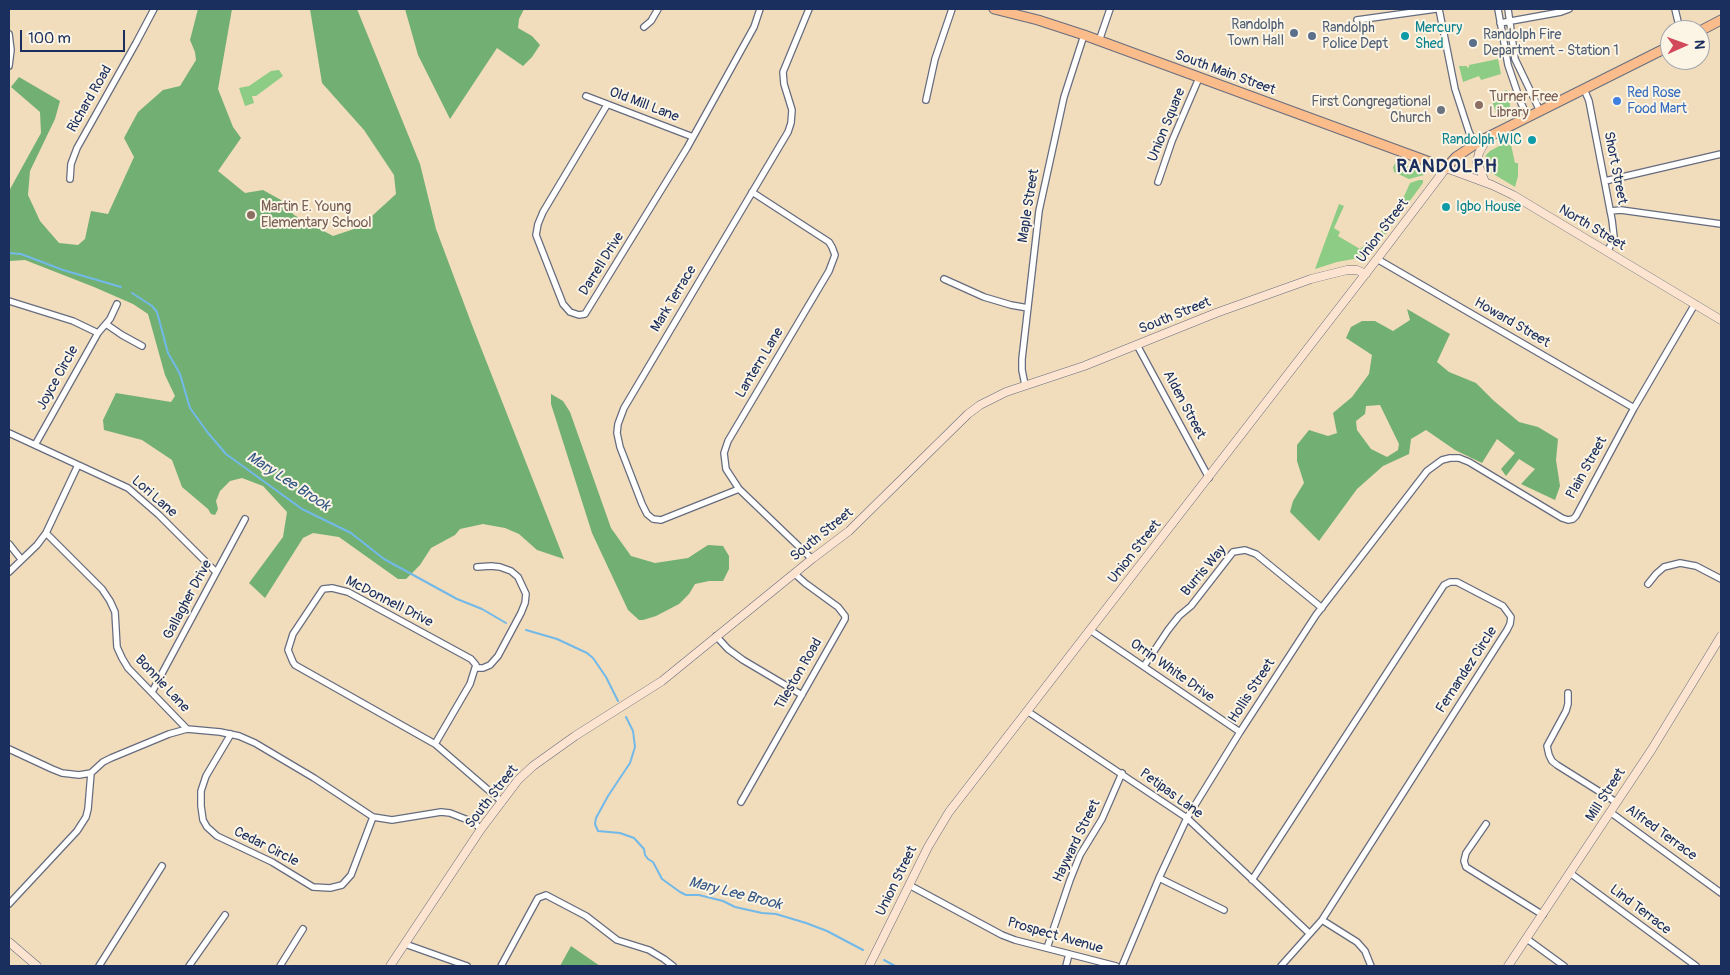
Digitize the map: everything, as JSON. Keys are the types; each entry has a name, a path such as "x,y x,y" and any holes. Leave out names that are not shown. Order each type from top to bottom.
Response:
{"main road":[{"name":"South Main Street","path":"994,9 1038,20 1084,35 1446,168"},
{"path":"1446,168 1456,157 1475,144 1660,51"},
{"path":"1485,182 1478,165 1478,158 1487,138"},
{"name":"North Street","path":"1446,168 1485,182 1520,198 1721,320"},
{"name":"Union Street","path":"870,966 942,821 1209,478 1446,168"},
{"name":"South Street","path":"390,966 481,829 518,780 533,766 575,736 662,681 849,531 968,414 995,397 1025,385 1084,366 1216,313 1311,279 1342,270 1357,270 1366,274"},
{"name":"Mill Street","path":"1508,966 1652,749 1721,636"},
{"path":"9,942 37,966"}],"street":[{"name":"Richard Road","path":"70,179 71,164 76,148 154,9"},
{"path":"644,27 652,21 658,9"},
{"name":"Darrell Drive","path":"607,105 543,212 536,231 542,254 563,304 570,312 579,315 585,314 693,137 754,27 760,9"},
{"name":"Mark Terrace","path":"739,489 661,520 653,519 647,514 642,504 620,447 617,433 618,424 624,408 790,128 792,110 784,84 784,72 809,9"},
{"path":"926,100 935,59 952,9"},
{"path":"1100,41 1110,9"},
{"path":"1357,20 1437,9 1454,89 1475,144"},
{"path":"1498,9 1509,70 1528,117"},
{"path":"1508,9 1516,61 1540,111"},
{"path":"1500,23 1569,9"},
{"path":"9,34 11,50 9,66"},
{"name":"Maple Street","path":"1025,385 1022,365 1038,220 1066,90 1084,35"},
{"name":"Union Square","path":"1158,182 1172,141 1199,78"},
{"name":"Short Street","path":"1584,89 1589,102 1614,237 1608,251"},
{"name":"Old Mill Lane","path":"586,96 693,137"},
{"path":"1605,181 1721,154"},
{"name":"Lantern Lane","path":"752,192 829,242 835,255 829,271 726,445 724,457 725,465 739,489 812,559"},
{"path":"1610,211 1621,210 1721,224"},
{"name":"Howard Street","path":"1378,259 1634,408"},
{"path":"944,279 984,298 1028,308"},
{"path":"9,301 73,321 98,334"},
{"name":"Joyce Circle","path":"35,445 117,304"},
{"name":"Plain Street","path":"1446,459 1455,458 1469,462 1562,518 1570,520 1576,516 1634,408 1695,304"},
{"path":"106,324 142,346"},
{"name":"Alden Street","path":"1138,345 1209,478"},
{"name":"Lori Lane","path":"9,433 128,488 159,515 216,572"},
{"name":"Hollis Street","path":"1122,966 1159,878 1187,818 1240,732 1322,608 1427,471 1438,462 1446,459"},
{"path":"9,572 37,545 46,533 78,466"},
{"name":"Gallagher Drive","path":"152,692 170,662 245,519"},
{"name":"Bonnie Lane","path":"46,533 102,589 115,612 117,647 128,668 187,729"},
{"path":"9,544 21,559"},
{"name":"Burris Way","path":"1144,666 1168,630 1179,616 1191,606 1233,552 1245,550 1256,554 1322,608"},
{"path":"1648,584 1664,567 1680,563 1692,565 1721,579"},
{"path":"435,744 470,684 476,668 490,665 498,656 526,603 526,594 518,577 511,571 500,566 477,567"},
{"name":"Tileston Road","path":"741,802 845,619 845,616 838,607 795,574"},
{"name":"Fernandez Circle","path":"1252,880 1444,585 1450,582 1457,582 1503,606 1511,617 1507,630 1322,920 1281,966"},
{"name":"McDonnell Drive","path":"476,668 476,665 471,660 417,629 348,592 332,588 323,589 293,634 288,650 290,659 295,665 435,744 502,801"},
{"name":"Orrin White Drive","path":"1090,630 1240,732"},
{"path":"716,636 728,649 743,660 802,695"},
{"path":"1568,693 1569,700 1566,711 1547,746 1549,755 1557,765 1616,802"},
{"name":"Petipas Lane","path":"1028,711 1187,818 1309,934"},
{"path":"9,749 41,765 62,772 79,774 90,773 111,758 169,734 187,729 231,734 254,743 314,778 373,817 392,820 441,812 450,813 473,822 481,829"},
{"name":"Cedar Circle","path":"231,734 206,776 201,791 200,806 203,820 207,827 217,836 272,862 314,887 330,888 342,885 350,875 373,817"},
{"path":"9,904 67,843 82,824 88,809 90,773"},
{"name":"Hayward Street","path":"1046,948 1080,855 1102,819 1122,773"},
{"name":"Alfred Terrace","path":"1610,812 1721,893"},
{"path":"1486,824 1466,853 1464,861 1466,867 1542,915"},
{"path":"99,966 162,866"},
{"name":"Lind Terrace","path":"1570,873 1696,966"},
{"path":"1159,878 1224,910"},
{"name":"Prospect Avenue","path":"909,885 1002,935 1116,966"},
{"path":"501,966 538,898 543,894 579,912 617,940 649,950 673,966"},
{"path":"189,966 225,915"},
{"path":"1322,920 1357,942 1365,951 1371,966"},
{"path":"280,966 304,929"},
{"path":"1527,939 1564,966"},
{"path":"404,944 467,966"},
{"path":"1066,966 1069,954"}],"green space":[{"path":"198,9 232,9 218,89 233,127 241,138 218,171 245,193 263,190 281,200 294,215 333,236 360,227 396,194 394,175 364,130 322,83 310,9 357,9 420,164 436,229 564,559 537,550 519,534 505,528 483,524 460,529 455,535 431,548 420,565 406,579 398,579 339,537 313,533 303,538 265,598 249,583 283,537 287,512 263,486 242,478 230,481 220,491 216,501 218,509 215,515 211,514 208,509 182,487 172,460 142,440 104,430 103,420 116,393 171,402 175,396 165,375 148,314 133,304 25,260 9,261 9,191 41,133 40,112 11,87 19,77 60,101 55,119 30,171 28,195 40,221 59,243 78,245 85,239 91,211 108,214 134,157 124,138 138,112 163,90 180,86 196,60 190,40"},
{"path":"405,9 524,9 519,19 518,28 532,36 540,45 523,66 497,48 450,119 418,55"},
{"path":"1498,59 1501,74 1481,80 1479,76 1463,82 1459,66 1467,66 1467,68 1469,65"},
{"path":"279,70 283,76 256,96 252,96 254,103 245,106 239,88 249,86 271,71"},
{"path":"1507,90 1510,106 1505,115 1498,119 1491,98 1495,93"},
{"path":"1510,140 1515,163 1518,163 1518,176 1515,187 1490,172 1484,164 1486,155 1490,151"},
{"path":"1396,162 1421,171 1424,175 1409,179 1394,172 1393,167"},
{"path":"1423,180 1423,183 1380,241 1375,241 1389,218 1395,217 1410,183"},
{"path":"1339,204 1344,206 1334,228 1340,232 1338,236 1360,249 1366,244 1375,248 1369,255 1364,257 1337,262 1315,269"},
{"path":"1407,309 1450,334 1437,362 1449,372 1476,383 1519,422 1538,427 1558,439 1556,460 1560,486 1555,500 1521,484 1535,469 1519,459 1506,476 1501,469 1515,453 1497,439 1482,463 1455,450 1426,430 1411,439 1409,454 1383,466 1357,489 1319,541 1290,512 1293,501 1304,483 1297,461 1297,445 1309,430 1328,436 1337,433 1333,413 1352,397 1369,374 1372,355 1346,338 1351,327 1362,321 1375,321 1393,331 1410,320","holes":["1380,405 1399,444 1398,450 1387,457 1371,449 1357,430 1356,421 1365,414 1366,406"]},
{"path":"551,394 563,401 570,412 611,528 631,556 655,563 688,558 708,545 723,546 729,556 729,569 723,581 695,584 689,594 679,604 656,616 643,620 639,620 628,610 592,533 551,404"},
{"path":"571,946 600,966 560,966"}],"waterway":[{"name":"Mary Lee Brook","path":"9,253 21,254 63,270 121,287"},
{"name":"Mary Lee Brook","path":"132,293 152,306 157,312 168,353 180,374 190,408 226,454 302,509 351,533 384,559 457,599 482,609 506,623"},
{"name":"Mary Lee Brook","path":"526,630 557,639 587,653 593,658 606,677 618,701"},
{"name":"Mary Lee Brook","path":"626,717 633,731 635,747 630,763 596,818 595,824 598,831 620,833 634,838 644,849 648,859 653,862 662,879 686,895 699,895 723,901 735,907 776,914 806,923 827,931 863,950"},
{"name":"Mary Lee Brook","path":"884,960 895,966"}],"place":[{"name":"Randolph Town Hall","path":"1294,33"},
{"name":"Randolph Police Dept","path":"1312,36"},
{"name":"Mercury Shed","path":"1405,36"},
{"name":"Randolph Fire Department - Station 1","path":"1473,43"},
{"name":"Red Rose Food Mart","path":"1617,101"},
{"name":"Turner Free Library","path":"1479,105"},
{"name":"First Congregational Church","path":"1441,110"},
{"name":"Randolph WIC","path":"1532,140"},
{"name":"Igbo House","path":"1446,207"},
{"name":"Martin E. Young Elementary School","path":"251,215"}],"district":[{"name":"RANDOLPH","path":"1447,167"}]}
